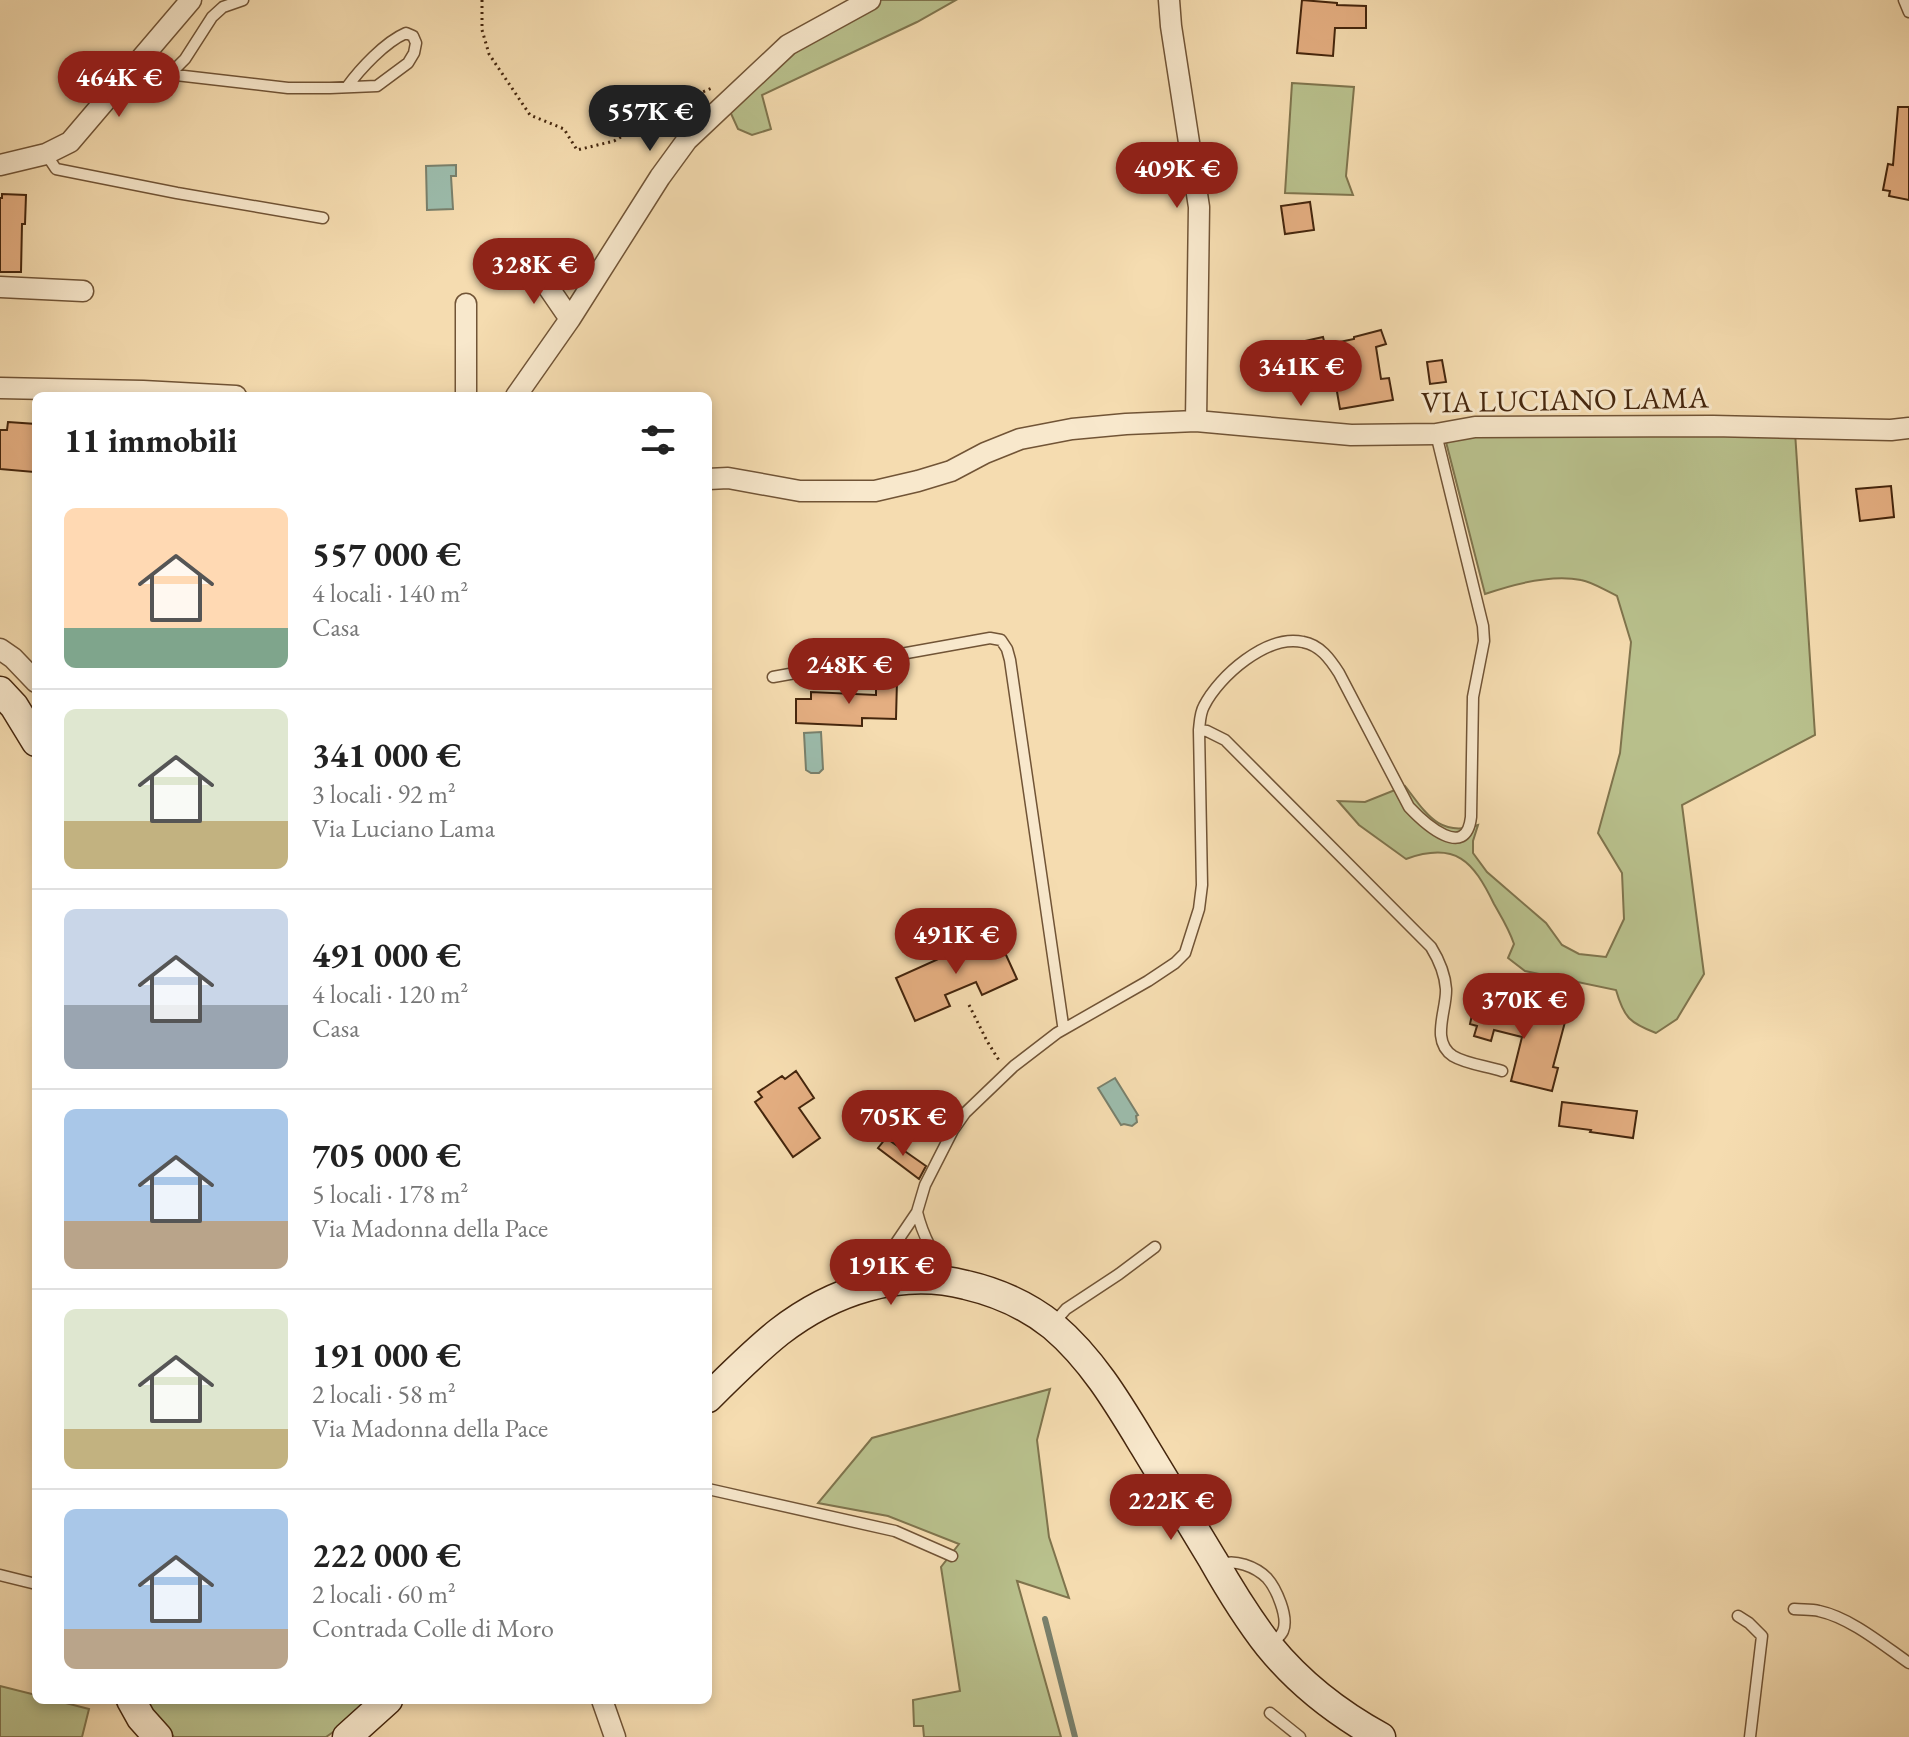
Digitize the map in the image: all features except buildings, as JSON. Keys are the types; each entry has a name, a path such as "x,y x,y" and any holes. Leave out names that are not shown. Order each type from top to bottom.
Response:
{"main road":[{"path":"0,691 14,706 32,735"},
{"path":"712,1394 759,1348 797,1319 860,1288 914,1279 956,1282 1016,1303 1052,1326 1075,1347 1118,1403 1269,1647 1315,1693 1339,1712 1381,1737"},
{"path":"133,1704 158,1737"},
{"path":"347,1737 384,1704"}],"street":[{"path":"0,165 46,154 70,142 191,0"},
{"path":"519,392 687,140 788,45 870,0"},
{"path":"1169,0 1199,207 1196,421"},
{"path":"535,268 570,319"},
{"path":"0,287 83,291"},
{"path":"466,304 466,392"},
{"path":"0,388 162,392"},
{"name":"VIA LUCIANO LAMA","path":"712,479 728,478 800,491 875,491 951,471 1020,439 1072,429 1196,421 1351,435 1436,434 1475,427 1909,428"},
{"path":"0,649 32,676"},
{"path":"603,1704 615,1737"}],"lane":[{"path":"170,74 185,59 212,17 223,7 243,0"},
{"path":"1904,0 1909,12"},
{"path":"132,70 288,88 347,87 377,86 408,63 416,43 413,36 406,33 398,36 347,87"},
{"path":"46,154 56,169 323,218"},
{"path":"860,1288 877,1271 917,1212 925,1185 965,1113 1008,1072 1065,1028 1148,981 1185,953 1199,909 1202,885 1200,714 1211,694 1242,662 1274,644 1302,641 1319,648 1331,660 1409,807 1425,824 1444,835 1457,838 1466,834 1471,817 1473,697 1484,641 1483,626 1436,434"},
{"path":"773,677 990,638 1001,640 1010,660 1065,1028"},
{"path":"1199,730 1225,740 1431,947 1439,960 1446,991 1441,1015 1445,1049 1455,1058 1502,1071"},
{"path":"917,1212 938,1262 956,1282"},
{"path":"900,1235 902,1261 914,1279 927,1253 927,1241"},
{"path":"1052,1326 1066,1309 1155,1247"},
{"path":"712,1490 895,1531 952,1556"},
{"path":"0,1575 32,1583"},
{"path":"1794,1609 1821,1611 1841,1619 1909,1663"},
{"path":"1738,1616 1762,1636 1750,1737"},
{"path":"1270,1713 1300,1737"}],"path":[{"path":"482,0 482,30 489,54 530,115 564,129 577,150 614,141 691,97 717,86"},
{"path":"969,1005 987,1041 1008,1072"}],"green space":[{"path":"875,0 956,0 917,22 762,95 771,129 752,135 738,129 728,107 792,46"},
{"path":"1292,83 1354,87 1346,176 1353,195 1285,193"},
{"path":"1795,432 1815,735 1682,805 1704,974 1677,1019 1656,1033 1629,1018 1616,990 1525,971 1508,958 1514,944 1512,939 1470,866 1450,854 1438,852 1406,859 1359,825 1338,801 1365,802 1405,786 1427,814 1443,825 1465,828 1478,825 1473,853 1487,872 1546,923 1562,945 1579,954 1606,957 1624,919 1622,873 1598,833 1620,753 1631,642 1617,596 1586,581 1569,578 1545,579 1485,594 1445,438 1473,435"},
{"path":"1050,1389 1037,1440 1049,1537 1069,1598 1017,1581 1061,1737 924,1737 923,1726 914,1726 913,1700 960,1691 941,1567 959,1544 888,1516 818,1503 872,1438"},
{"path":"0,1686 32,1694 32,1704 70,1704 89,1709 82,1737 0,1737"},
{"path":"148,1704 365,1704 326,1737 174,1737"}],"shaded area":[{"path":"456,165 456,176 451,176 453,209 427,210 426,166"},
{"path":"821,732 823,769 819,773 811,773 806,770 804,733"},
{"path":"1115,1078 1138,1115 1137,1122 1132,1126 1121,1125 1098,1088"}],"waterway":[{"path":"1045,1619 1075,1737"}]}
